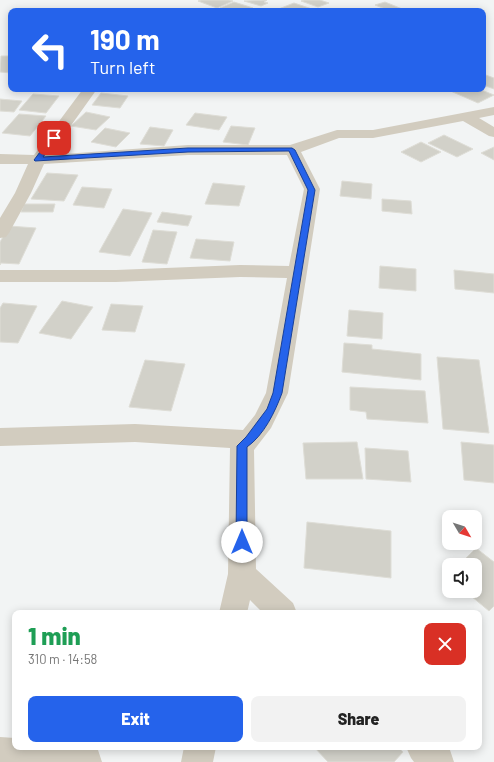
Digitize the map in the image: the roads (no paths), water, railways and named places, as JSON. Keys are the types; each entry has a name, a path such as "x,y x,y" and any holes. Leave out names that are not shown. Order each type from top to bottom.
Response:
{"street":[{"path":"0,233 23,193 38,160 88,92"},
{"path":"0,159 38,160 188,150 292,150 337,134 372,134 494,111"},
{"path":"466,117 494,133"},
{"path":"234,610 242,574 242,446 250,440 271,410 277,393 312,190 292,150"},
{"path":"0,276 116,276 240,271 297,272"},
{"path":"0,437 135,433 250,440"},
{"path":"242,574 280,610"},
{"path":"197,762 199,750"},
{"path":"425,750 438,762"},
{"path":"0,753 86,762"}]}
